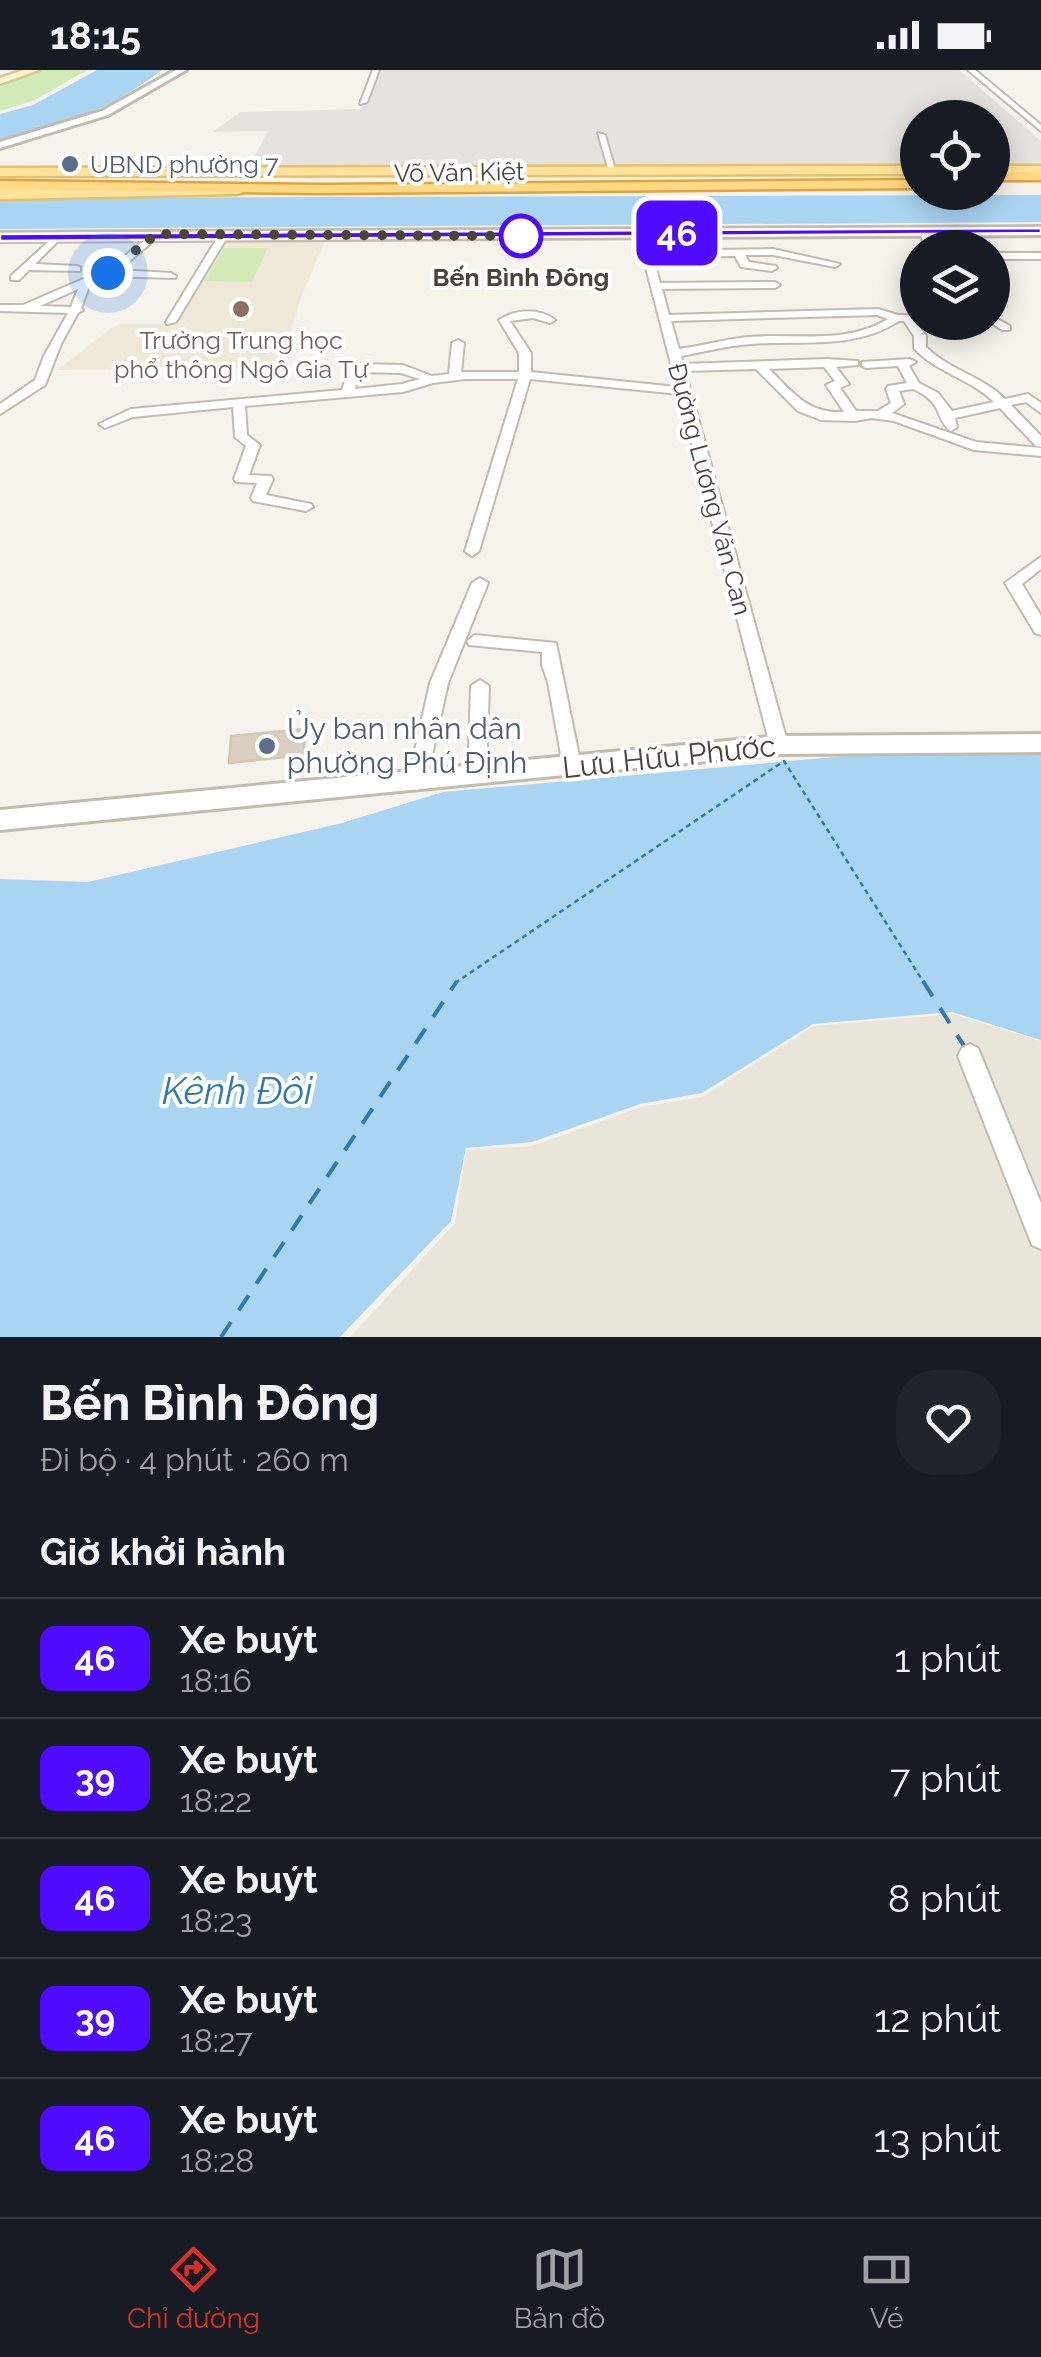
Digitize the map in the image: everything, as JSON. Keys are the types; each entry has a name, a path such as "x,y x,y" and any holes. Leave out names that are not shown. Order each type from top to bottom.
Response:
{"highway":[{"path":"134,177 220,172"},
{"name":"Võ Văn Kiệt","path":"0,184 134,177 900,182"},
{"name":"Võ Văn Kiệt","path":"472,188 612,179"},
{"name":"Võ Văn Kiệt","path":"0,184 375,188"}],"main road":[{"path":"0,78 19,70"},
{"path":"0,78 34,70"},
{"name":"Võ Văn Kiệt","path":"0,184 220,172 900,182"},
{"path":"1010,181 1041,181"},
{"name":"Võ Văn Kiệt","path":"321,189 340,193 900,182"},
{"path":"0,184 264,189"},
{"name":"Võ Văn Kiệt","path":"375,188 472,188"}],"street":[{"path":"0,145 105,113 182,70"},
{"path":"363,102 376,70"},
{"path":"971,70 1041,129"},
{"path":"601,134 612,179"},
{"path":"0,238 900,232"},
{"name":"Đường Lương Văn Can","path":"642,233 779,745"},
{"path":"0,317 108,273 156,234"},
{"path":"171,322 224,234"},
{"path":"1010,234 1041,235"},
{"path":"1010,236 1041,235"},
{"path":"15,278 58,236"},
{"path":"738,252 745,266 772,268"},
{"path":"648,254 773,252 835,264"},
{"path":"1010,256 1041,256"},
{"path":"26,267 76,269"},
{"path":"108,273 172,276"},
{"path":"0,278 35,278"},
{"path":"3,406 41,382 46,360 78,310 84,284"},
{"path":"657,286 776,286"},
{"path":"0,308 78,310"},
{"path":"666,318 878,312 900,317"},
{"path":"472,550 525,377 525,353 504,320 514,315 550,320"},
{"path":"675,353 747,340 852,339 876,334 900,322"},
{"path":"920,340 920,348 931,358 986,387 1041,443"},
{"path":"455,377 458,343"},
{"path":"679,368 902,363 931,358"},
{"path":"826,362 844,384 832,385 854,417"},
{"path":"902,363 914,385"},
{"path":"346,394 355,368 403,370 427,378"},
{"path":"761,368 802,408 825,417 881,415 1000,450 1041,452"},
{"path":"104,424 132,414 402,388 427,378 525,377 684,392"},
{"path":"881,415 898,404 892,388 926,388 949,415 953,439"},
{"path":"949,415 1034,397 1041,409"},
{"path":"239,405 241,438 253,445 241,479 266,480 258,498 306,507"},
{"path":"1041,562 1013,582 1041,629"},
{"path":"417,782 439,683 480,583"},
{"path":"475,640 550,647 550,665 557,682 572,766"},
{"path":"477,776 480,686"},
{"name":"Lưu Hữu Phước","path":"0,820 779,745 1041,744"},
{"path":"970,1056 1041,1236"}],"shaded area":[{"path":"380,70 959,70 994,100 900,100 900,166 247,170 268,131 212,132 241,112 361,109"},
{"path":"1010,114 1041,141 1041,166 1010,166"},
{"name":"Trường Trung học phổ thông Ngô Gia Tự","path":"224,240 325,241 302,295 280,369 57,370 117,324 175,324"},
{"path":"953,1014 1041,1041 1041,1337 350,1337 455,1223 466,1150 532,1146 641,1107 702,1097 814,1026"}],"green space":[{"path":"43,70 87,70 35,100 0,111 0,83"},
{"path":"224,248 268,248 252,282 205,281"}],"water":[{"path":"97,70 162,70 86,115 0,141 0,114 33,105"},
{"path":"900,195 900,210 1010,210 1010,195 1041,195 1041,222 0,229 0,198"},
{"name":"Kênh Đôi","path":"1041,753 1041,1040 952,1012 813,1024 702,1093 640,1104 532,1142 466,1148 451,1221 340,1337 0,1337 0,879 88,882 342,823 443,792 858,755"}],"building":[{"name":"Ủy ban nhân dân phường Phú Định","path":"305,729 304,755 229,763 231,736"}],"ferry route":[{"path":"456,982 784,761 924,983"},
{"path":"923,981 964,1046"},
{"path":"221,1337 456,982"}],"bus line":[{"name":"46","path":"0,238 1041,231"}],"place":[{"name":"UBND phường 7","path":"70,164"},
{"name":"Bến Bình Đông","path":"521,236"},
{"name":"Trường Trung học phổ thông Ngô Gia Tự","path":"241,309"},
{"name":"Ủy ban nhân dân phường Phú Định","path":"267,746"}],"route":[{"path":"108,273 156,234 521,236"}]}
